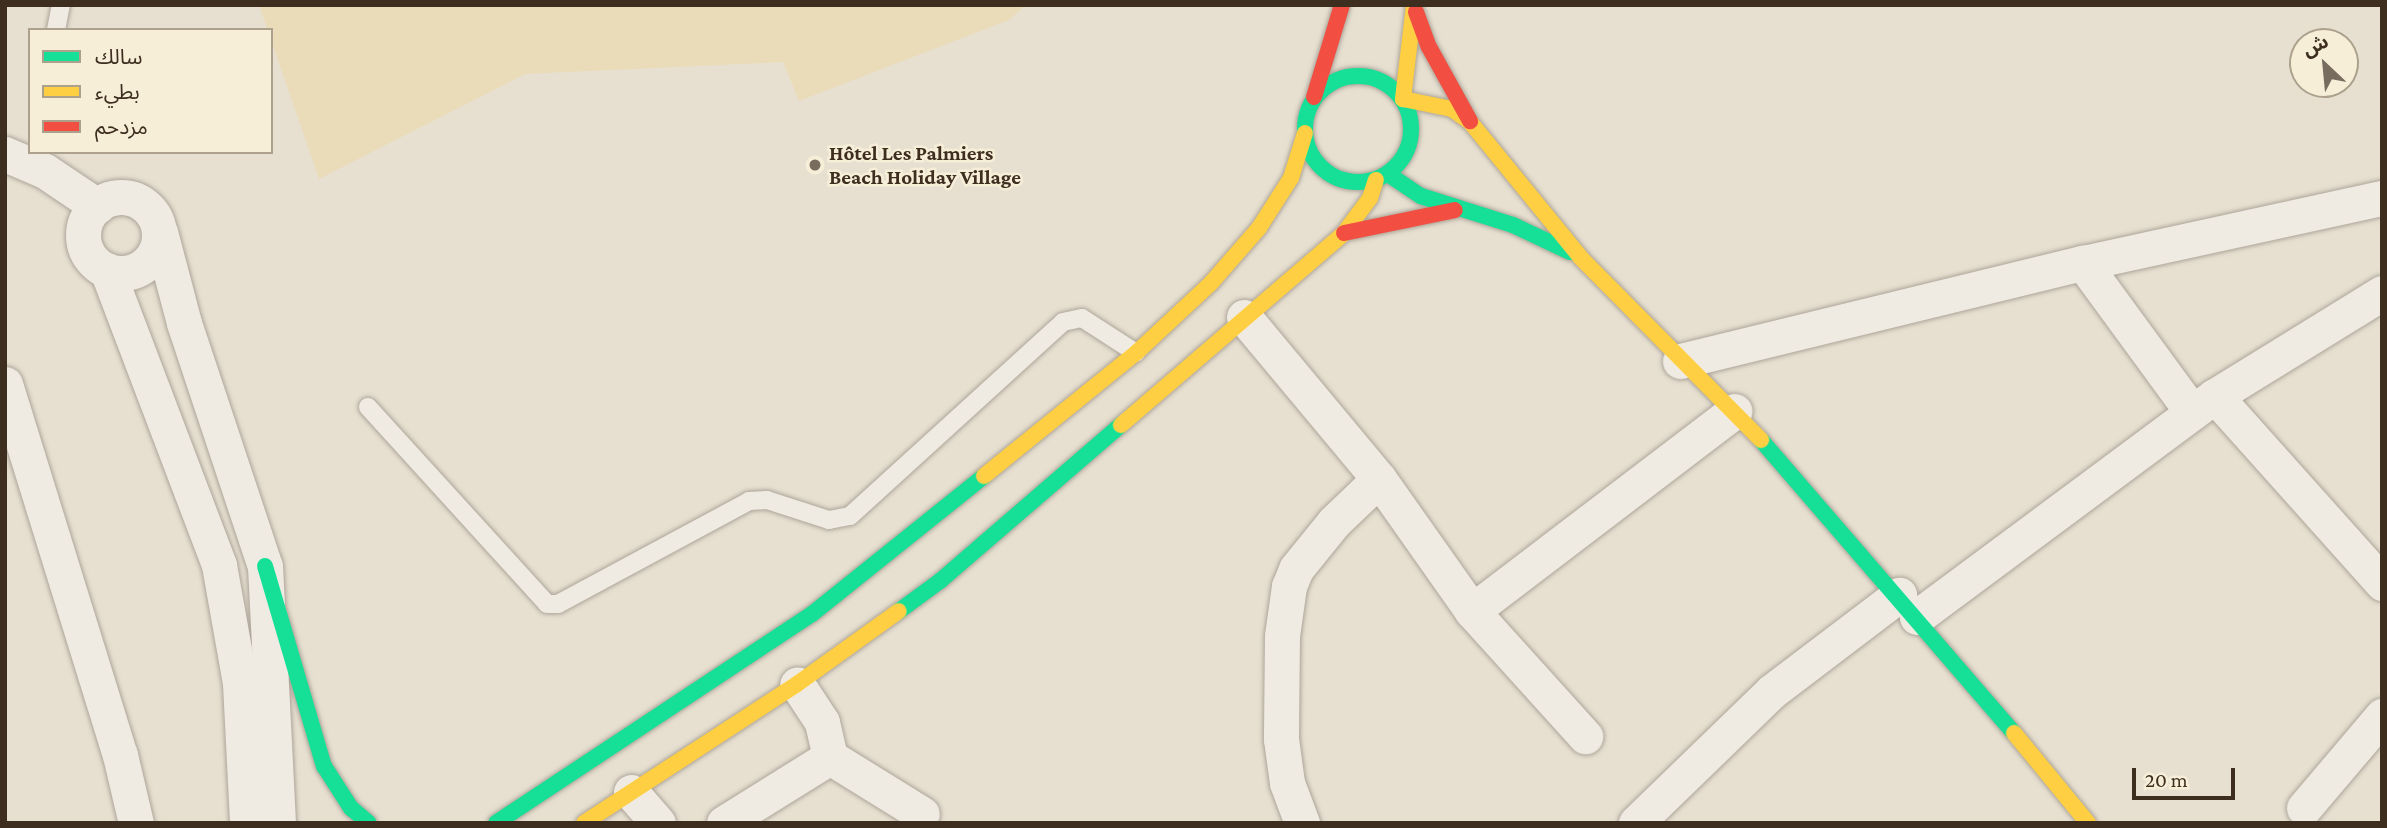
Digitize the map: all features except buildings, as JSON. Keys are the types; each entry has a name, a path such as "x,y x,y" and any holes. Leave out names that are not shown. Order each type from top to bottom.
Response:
{"main road":[{"path":"496,823 812,614 1145,361 1259,228 1291,178 1342,5"},
{"path":"584,823 797,684 940,581 1171,387 1244,317 1344,233 1382,177 1408,148 1412,131 1403,99 1414,6"},
{"path":"1414,6 1429,47 1471,123 1581,258 1680,361 1735,411 1908,606 2080,820"},
{"path":"1314,97 1328,85 1362,76 1379,79 1403,99 1440,104 1471,123"},
{"path":"1305,133 1316,163 1329,174 1344,181 1382,177 1421,196 1513,225 1581,258"},
{"path":"1344,233 1381,222 1457,209"},
{"path":"1145,361 1171,387"},
{"path":"265,566 324,766 351,808 369,823"},
{"path":"482,823 512,813"}],"street":[{"path":"20,153 97,206"},
{"path":"160,232 153,257 133,272 107,270 96,264 83,241 83,228 97,206 118,197 142,202 150,210 160,232 184,323 265,566 278,823"},
{"path":"1680,361 2082,263 2382,198"},
{"path":"2082,263 2204,404 2382,583"},
{"path":"107,270 219,565 240,683 247,823"},
{"path":"1636,823 1771,692 1908,606 2204,404 2382,293"},
{"path":"1244,317 1380,479 1472,611 1585,736"},
{"path":"5,384 120,755 136,823"},
{"path":"1472,611 1735,411"},
{"path":"1302,823 1287,782 1280,739 1282,636 1289,586 1296,569 1334,522 1380,479"},
{"path":"797,684 822,723 830,757 922,814"},
{"path":"2304,807 2382,716"},
{"path":"724,823 830,757"},
{"path":"631,792 658,823"}],"lane":[{"path":"56,28 61,5"},
{"path":"368,407 547,604 558,604 749,501 767,500 829,520 850,516 1063,322 1082,318 1145,361"}],"sand":[{"path":"259,5 1026,5 1009,20 799,101 783,62 525,74 319,179 273,46 273,28 267,28"}],"traffic: fast":[{"path":"1358,76 1378,80 1396,91 1407,109 1411,129 1407,149 1396,167 1378,178 1358,182 1338,178 1320,167 1309,149 1305,129 1309,109 1320,91 1338,80 1358,76"},
{"path":"1388,174 1421,196 1513,225 1570,252"},
{"path":"899,611 940,581 1121,425"},
{"path":"1761,440 2014,733"},
{"path":"496,823 812,614 984,476"},
{"path":"265,566 324,766 351,808 369,823"}],"traffic: slow":[{"path":"1414,5 1403,99 1452,109 1471,123 1581,258 1761,440"},
{"path":"984,476 1136,353 1211,283 1259,228 1291,178 1305,133"},
{"path":"1121,425 1344,233 1370,198 1376,180"},
{"path":"584,823 797,684 899,611"},
{"path":"2014,733 2088,823"}],"traffic: jam":[{"path":"1314,97 1342,5"},
{"path":"1416,12 1429,47 1470,121"},
{"path":"1344,233 1455,210"}],"place":[{"name":"Hôtel Les Palmiers Beach Holiday Village","path":"815,165"}]}
